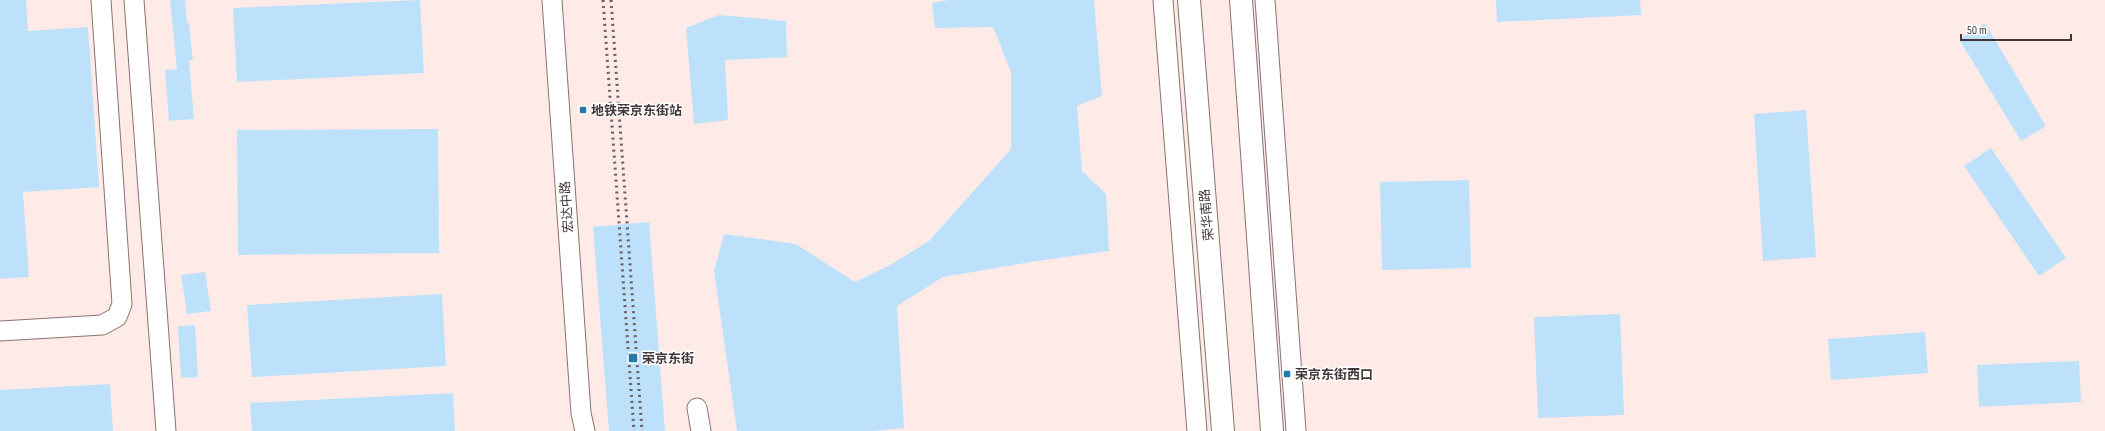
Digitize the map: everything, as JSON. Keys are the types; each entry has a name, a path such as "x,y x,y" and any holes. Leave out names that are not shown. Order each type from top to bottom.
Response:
{"main road":[{"name":"荣华南路","path":"1189,0 1223,431"},
{"path":"1241,0 1272,431"}],"street":[{"path":"0,331 102,325 117,317 122,304 101,0"},
{"path":"134,0 166,431"},
{"name":"宏达中路","path":"552,0 582,425"},
{"path":"1163,0 1197,431"},
{"path":"1265,0 1296,431"},
{"path":"1191,351 1212,289"},
{"path":"697,408 701,431"}],"building":[{"path":"0,0 26,0 28,31 88,27 99,187 23,192 29,277 0,279"},
{"path":"170,0 185,0 193,60 189,60 194,119 169,121 165,70 177,69"},
{"path":"420,0 424,73 237,82 233,8"},
{"path":"948,0 1094,0 1102,96 1077,106 1082,171 1106,194 1109,251 1037,261 943,277 897,306 904,428 872,431 737,431 714,271 724,234 796,244 855,282 890,265 929,241 1011,149 1011,72 993,27 935,28 932,3"},
{"path":"1496,0 1640,0 1641,15 1497,22"},
{"path":"719,15 786,21 787,57 725,60 728,120 694,124 686,28"},
{"path":"1985,23 2046,126 2021,141 1959,39"},
{"path":"1806,110 1816,257 1763,261 1754,114"},
{"path":"438,129 439,253 238,255 237,130"},
{"path":"1991,148 2066,258 2039,276 1964,166"},
{"path":"1469,180 1471,268 1382,270 1380,182"},
{"name":"荣京东街","path":"649,222 665,431 609,431 593,227"},
{"path":"205,272 211,311 187,314 181,275"},
{"path":"442,294 446,366 252,377 247,305"},
{"path":"1620,314 1624,415 1538,418 1534,317"},
{"path":"195,325 198,377 181,378 178,326"},
{"path":"1925,332 1928,373 1831,380 1828,339"},
{"path":"2079,361 2081,402 1979,407 1977,365"},
{"path":"110,384 113,431 0,431 0,390"},
{"path":"453,393 455,431 252,431 250,403"}],"railway":[{"path":"603,0 634,431"},
{"path":"611,0 642,431"}],"place":[{"name":"地铁荣京东街站","path":"583,110"},
{"name":"荣京东街","path":"633,358"},
{"name":"荣京东街西口","path":"1287,374"}]}
